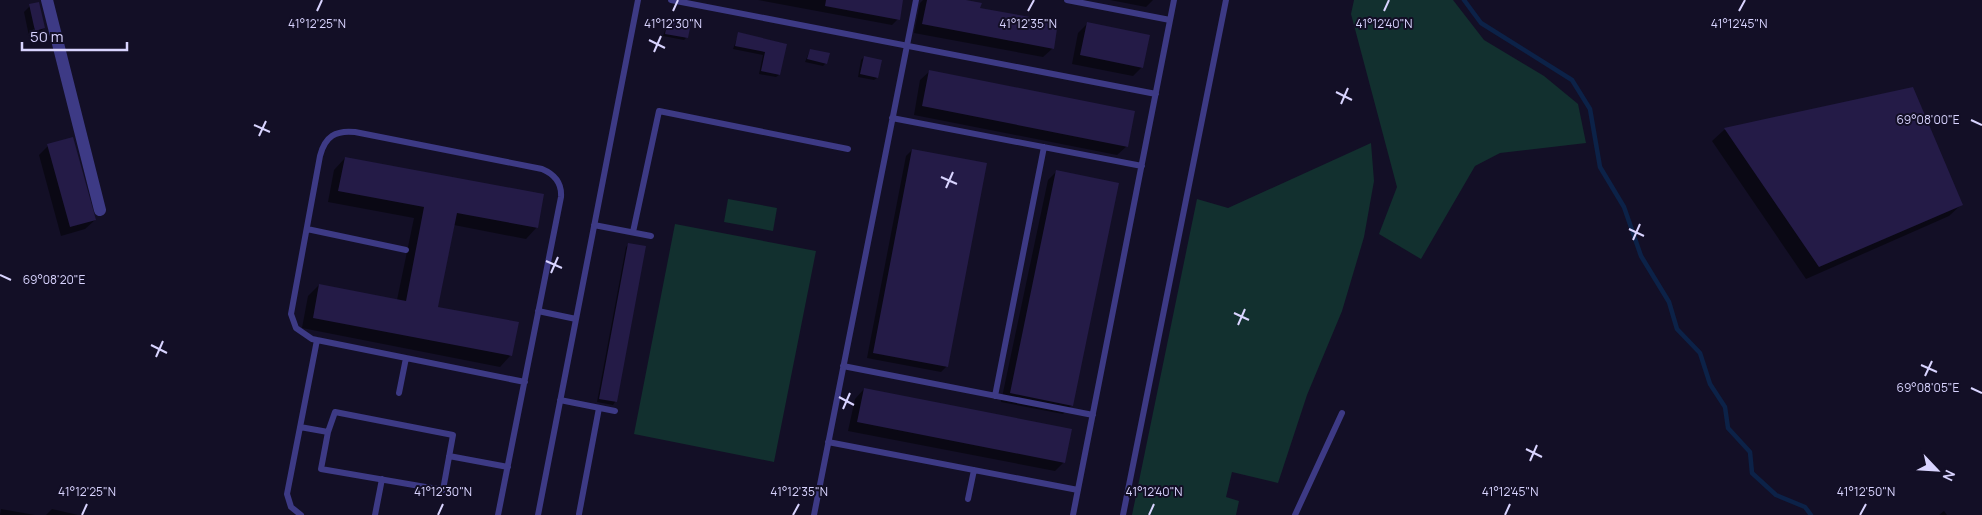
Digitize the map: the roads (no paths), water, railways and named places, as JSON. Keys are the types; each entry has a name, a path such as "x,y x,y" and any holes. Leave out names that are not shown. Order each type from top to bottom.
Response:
{"street":[{"path":"47,0 100,210"}],"lane":[{"path":"538,515 638,0"},
{"path":"671,0 1156,94"},
{"path":"814,515 916,0"},
{"path":"1068,0 1170,20"},
{"path":"1073,515 1174,0"},
{"path":"1123,515 1226,0"},
{"path":"633,232 659,111 848,149"},
{"path":"892,118 1142,166"},
{"path":"498,515 508,467 561,192 557,180 542,169 355,132 337,132 328,139 322,149 291,314 296,328 303,335 317,340 524,382"},
{"path":"996,396 1044,147"},
{"path":"594,225 650,236"},
{"path":"307,229 406,250"},
{"path":"538,311 576,319"},
{"path":"301,515 291,507 287,494 317,340"},
{"path":"399,393 406,358"},
{"path":"843,366 1093,415"},
{"path":"560,400 615,411"},
{"path":"579,514 599,408"},
{"path":"335,412 453,436 443,490 321,469 328,432 335,412"},
{"path":"1295,515 1342,414"},
{"path":"300,427 328,432"},
{"path":"828,442 1078,490"},
{"path":"449,456 508,467"},
{"path":"968,499 974,470"},
{"path":"375,515 382,479"}],"waterway":[{"path":"1464,0 1481,23 1572,80 1590,109 1600,167 1624,207 1641,256 1669,302 1677,329 1700,353 1710,384 1725,407 1728,428 1750,452 1752,473 1776,495 1805,507 1811,515"}]}
